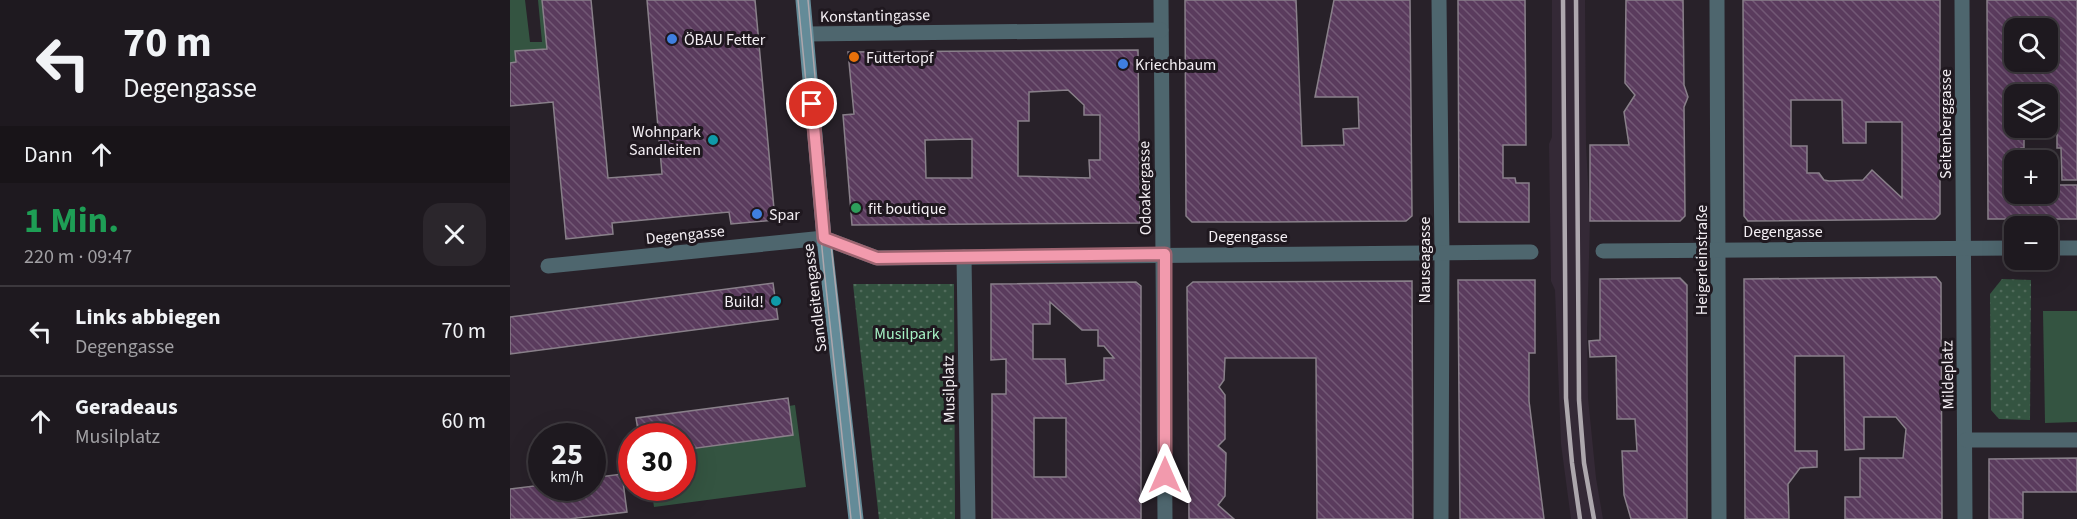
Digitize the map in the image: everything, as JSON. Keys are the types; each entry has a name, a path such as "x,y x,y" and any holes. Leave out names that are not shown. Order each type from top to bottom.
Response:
{"main road":[{"name":"Sandleitengasse","path":"803,0 824,238 856,519"}],"street":[{"name":"Odoakergasse","path":"1161,0 1161,225 1165,254 1166,519"},
{"name":"Nauseagasse","path":"1439,0 1442,253 1441,519"},
{"name":"Heigerleinstraße","path":"1717,0 1719,519"},
{"name":"Seitenberggasse","path":"1962,0 1964,248"},
{"name":"Konstantingasse","path":"806,34 1161,30"},
{"name":"Degengasse","path":"548,266 824,238"},
{"path":"824,238 877,258 964,257"},
{"name":"Degengasse","path":"1603,251 1964,248"},
{"path":"1964,248 2004,248"},
{"name":"Mildeplatz","path":"1964,248 1966,440"},
{"path":"2058,248 2077,248"},
{"name":"Degengasse","path":"964,257 1532,252"},
{"name":"Musilplatz","path":"964,257 968,519"},
{"path":"1965,519 1966,440 2077,440"}],"shaded area":[{"path":"1552,0 1585,0 1586,145 1590,221 1588,398 1596,478 1603,519 1571,519 1561,444 1555,290 1551,281 1549,144 1552,137"}],"green space":[{"path":"510,0 525,0 530,42 542,42 538,0 542,0 547,49 515,51 516,62 510,63"},
{"path":"2002,279 2031,280 2030,420 1999,419 1991,410 1990,294"},
{"name":"Musilpark","path":"853,284 954,284 955,519 879,519"},
{"path":"2043,311 2077,311 2077,422 2045,423"},
{"path":"795,405 806,487 654,507 653,501 696,501 696,448 793,435 789,406"}],"building":[{"name":"Wohnpark Sandleiten","path":"542,0 591,0 608,178 662,174 647,0 755,0 775,220 731,224 729,212 612,223 613,234 566,239 553,102 510,106 510,63 516,62 515,51 547,49"},
{"path":"1185,0 1296,0 1302,146 1344,145 1343,129 1359,128 1358,97 1315,97 1334,0 1410,0 1412,216 1406,221 1192,222 1186,216"},
{"path":"1458,0 1525,0 1526,145 1503,145 1503,178 1515,178 1516,183 1529,183 1529,222 1459,222"},
{"path":"1626,0 1683,0 1684,85 1688,97 1684,107 1685,216 1680,221 1590,221 1590,145 1629,145 1624,112 1635,95 1625,83"},
{"path":"1743,0 1940,0 1940,214 1935,219 1748,221 1744,216","holes":["1791,100 1842,100 1843,143 1866,143 1866,122 1902,122 1902,198 1872,170 1863,180 1829,181 1824,180 1819,173 1807,173 1807,146 1791,146"]},
{"path":"1987,0 2077,0 2077,180 2062,180 2061,148 2057,148 2058,84 2004,84 2004,138 2024,138 2024,148 2004,150 2004,204 2058,204 2058,185 2077,185 2077,219 2058,219 2058,216 2004,216 2004,219 1988,219"},
{"path":"1138,50 1140,223 852,225 843,115 854,114 848,52","holes":["1068,90 1084,105 1084,115 1100,115 1100,160 1089,160 1090,178 1018,176 1018,121 1029,121 1029,92","972,139 972,178 926,178 925,140"]},
{"path":"1936,277 1941,283 1942,519 1845,519 1845,497 1860,497 1860,458 1903,458 1906,429 1896,417 1864,417 1864,449 1845,450 1844,356 1795,356 1795,451 1817,451 1817,467 1800,468 1788,484 1789,519 1745,519 1744,279"},
{"path":"1680,278 1687,285 1687,519 1631,519 1624,495 1622,451 1637,451 1635,419 1617,419 1616,356 1590,357 1589,341 1600,340 1600,279"},
{"path":"1458,280 1535,280 1535,353 1529,353 1529,401 1544,519 1460,519"},
{"path":"1412,281 1413,519 1317,519 1316,358 1225,358 1224,380 1219,387 1225,395 1225,439 1218,446 1226,453 1225,496 1218,505 1234,519 1189,519 1187,287 1193,282"},
{"path":"1136,282 1141,286 1141,519 992,519 992,394 1006,394 1006,359 991,360 991,284","holes":["1050,302 1082,330 1098,330 1098,346 1104,346 1114,358 1104,358 1104,380 1066,384 1065,359 1033,359 1033,324 1050,324","1034,418 1066,418 1066,477 1034,477"]},
{"path":"773,283 778,319 510,354 510,317"},
{"path":"788,398 793,435 696,448 696,423 637,423 636,418"},
{"path":"2077,458 2077,492 2023,492 2023,519 1989,519 1989,459"},
{"path":"618,475 618,501 626,501 627,512 569,519 510,519 510,489 528,487 528,501 606,501 606,476"}],"tram line":[{"path":"798,0 851,519"},
{"path":"808,0 827,208 861,519"}],"railway":[{"path":"1563,0 1566,398 1580,519"},
{"path":"1576,0 1579,400 1584,463 1594,519"}],"place":[{"name":"ÖBAU Fetter","path":"672,39"},
{"name":"Futtertopf","path":"854,57"},
{"name":"Kriechbaum","path":"1123,64"},
{"name":"Wohnpark Sandleiten","path":"713,140"},
{"name":"fit boutique","path":"856,208"},
{"name":"Spar","path":"757,214"},
{"name":"Build!","path":"776,301"}],"route":[{"path":"812,104 824,238 877,258 1165,254 1165,475"}]}
